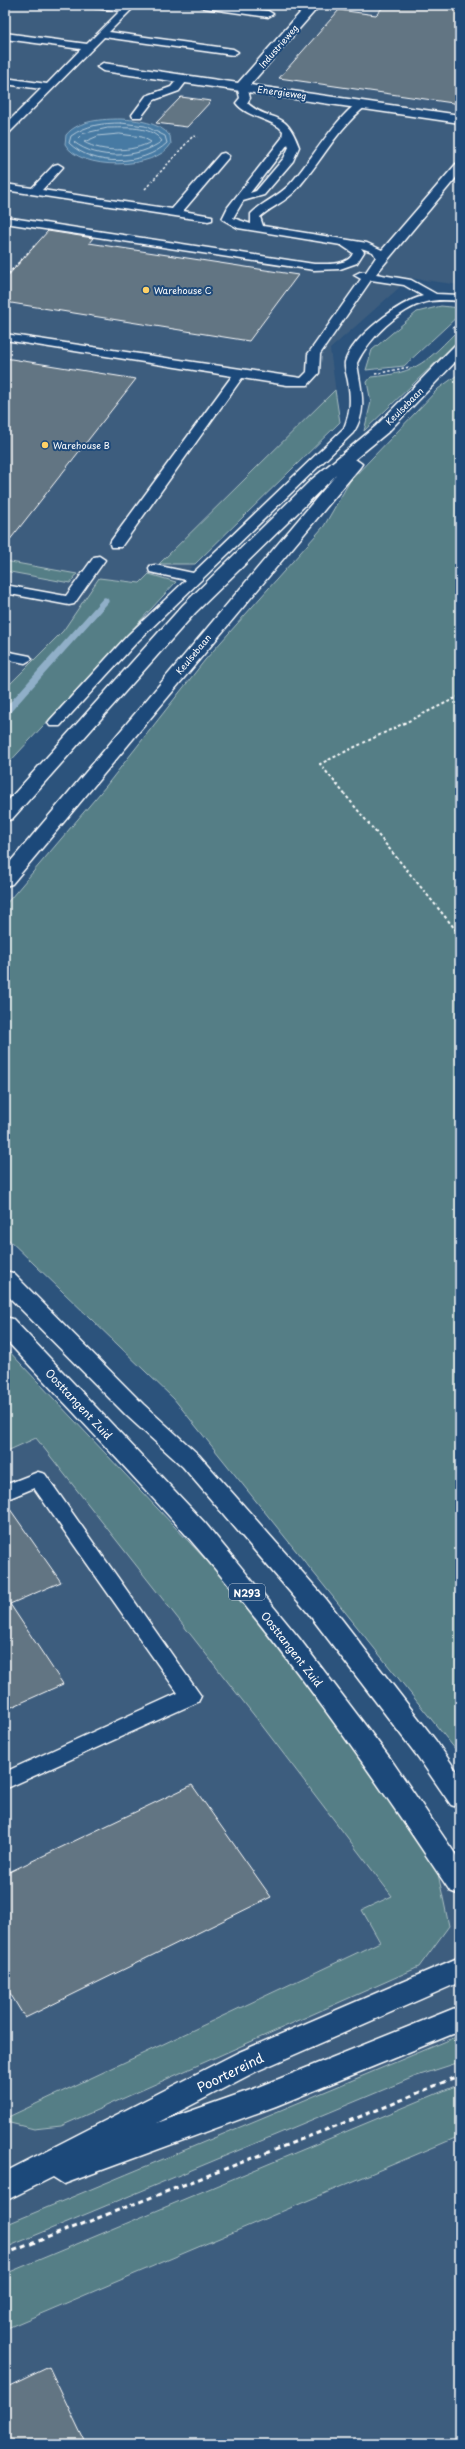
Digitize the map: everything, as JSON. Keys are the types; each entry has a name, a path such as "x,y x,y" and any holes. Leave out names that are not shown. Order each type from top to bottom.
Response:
{"main road":[{"name":"Industrieweg","path":"242,86 314,5"},
{"name":"Energieweg","path":"103,67 242,86 460,119"},
{"name":"Keulsebaan","path":"5,815 189,609 317,484 382,429 427,384 460,348"},
{"name":"Keulsebaan","path":"427,384 460,360"},
{"name":"Keulsebaan","path":"5,880 284,546 334,489 382,429"},
{"path":"5,1279 135,1410 196,1466 317,1606 427,1749 460,1797"},
{"name":"Oosttangent Zuid","path":"5,1325 196,1530 270,1620 381,1766 460,1883"},
{"name":"Poortereind","path":"5,2187 247,2062 460,1969"},
{"path":"5,2191 266,2097 460,2018"}],"lane":[{"path":"96,5 129,7"},
{"path":"204,5 268,14"},
{"path":"5,130 129,7"},
{"path":"102,34 233,52"},
{"path":"5,36 88,47"},
{"path":"137,115 150,98 175,89 184,78"},
{"path":"5,81 49,87"},
{"path":"242,86 245,98 241,103 246,109 281,122 288,130 294,147 289,159 260,193 240,199 232,209 227,219 238,225 367,246 377,250 382,257"},
{"path":"260,229 256,224 255,216 260,209 282,198 312,164 349,113 362,104"},
{"path":"175,213 224,156"},
{"path":"5,337 239,374 304,382 313,373 314,354 365,277 460,166"},
{"path":"35,191 58,167"},
{"path":"5,187 208,218"},
{"path":"5,220 53,225 314,267 365,277 407,282 434,297"},
{"path":"314,267 342,265 356,259 358,252 344,242"},
{"path":"55,723 133,638 350,430 355,419 358,400 351,363 361,344 405,307 422,299 434,297 460,298"},
{"path":"116,544 239,374"},
{"path":"5,589 69,601 98,560"},
{"path":"155,569 196,578"},
{"path":"5,655 25,659"},
{"path":"5,1493 38,1479 191,1696 5,1781"}],"path":[{"path":"105,202 135,200 193,136 198,137"},
{"path":"5,277 53,225"},
{"path":"449,331 460,321"},
{"path":"353,377 391,372 412,365"},
{"path":"460,696 320,764 460,935"},
{"path":"5,2254 390,2105 460,2075"}],"shaded area":[{"path":"5,5 460,5 460,285 410,278 330,349 340,422 176,582 5,767"},
{"path":"5,1347 448,1886 460,1903 460,2444 5,2444"}],"green space":[{"path":"441,306 460,308 460,314 404,366 366,370 372,350 417,312"},
{"path":"460,328 460,339 364,431 371,402 367,382 371,377 401,372 412,368 430,357"},
{"path":"460,373 460,1755 174,1399 5,1236 5,905 106,786 205,660 324,526 350,481 438,389"},
{"path":"335,390 340,422 195,564 159,564"},
{"path":"5,561 77,574 70,583 5,571"},
{"path":"149,574 176,582 5,767 5,689 63,631 99,578 140,583"},
{"path":"5,1347 259,1616 437,1869 449,1926 419,1967 61,2126 34,2129 6,2122 6,2118 380,1942 362,1910 392,1896 257,1719 36,1438 5,1452"},
{"path":"456,2037 460,2037 460,2062 414,2077 5,2248 5,2225"},
{"path":"460,2084 460,2136 5,2329 5,2274"}],"water":[{"path":"121,119 141,121 160,128 170,136 171,144 163,153 150,159 135,163 118,164 101,163 85,159 73,153 65,144 66,135 77,126 91,121"}],"building":[{"path":"385,5 460,5 460,104 279,78 339,10 376,15"},
{"path":"181,97 211,101 187,127 156,123"},
{"name":"Warehouse C","path":"48,231 93,238 89,243 298,275 249,341 5,302 5,279"},
{"name":"Warehouse B","path":"5,358 136,379 5,546"},
{"path":"5,1502 61,1582 10,1604 63,1684 5,1710"},
{"path":"192,1785 271,1897 25,2018 5,1985 5,1874"},
{"path":"49,2367 86,2444 5,2444 5,2388"}],"waterway":[{"path":"5,713 105,601"}],"place":[{"name":"Warehouse C","path":"146,290"},
{"name":"Warehouse B","path":"45,445"}]}
